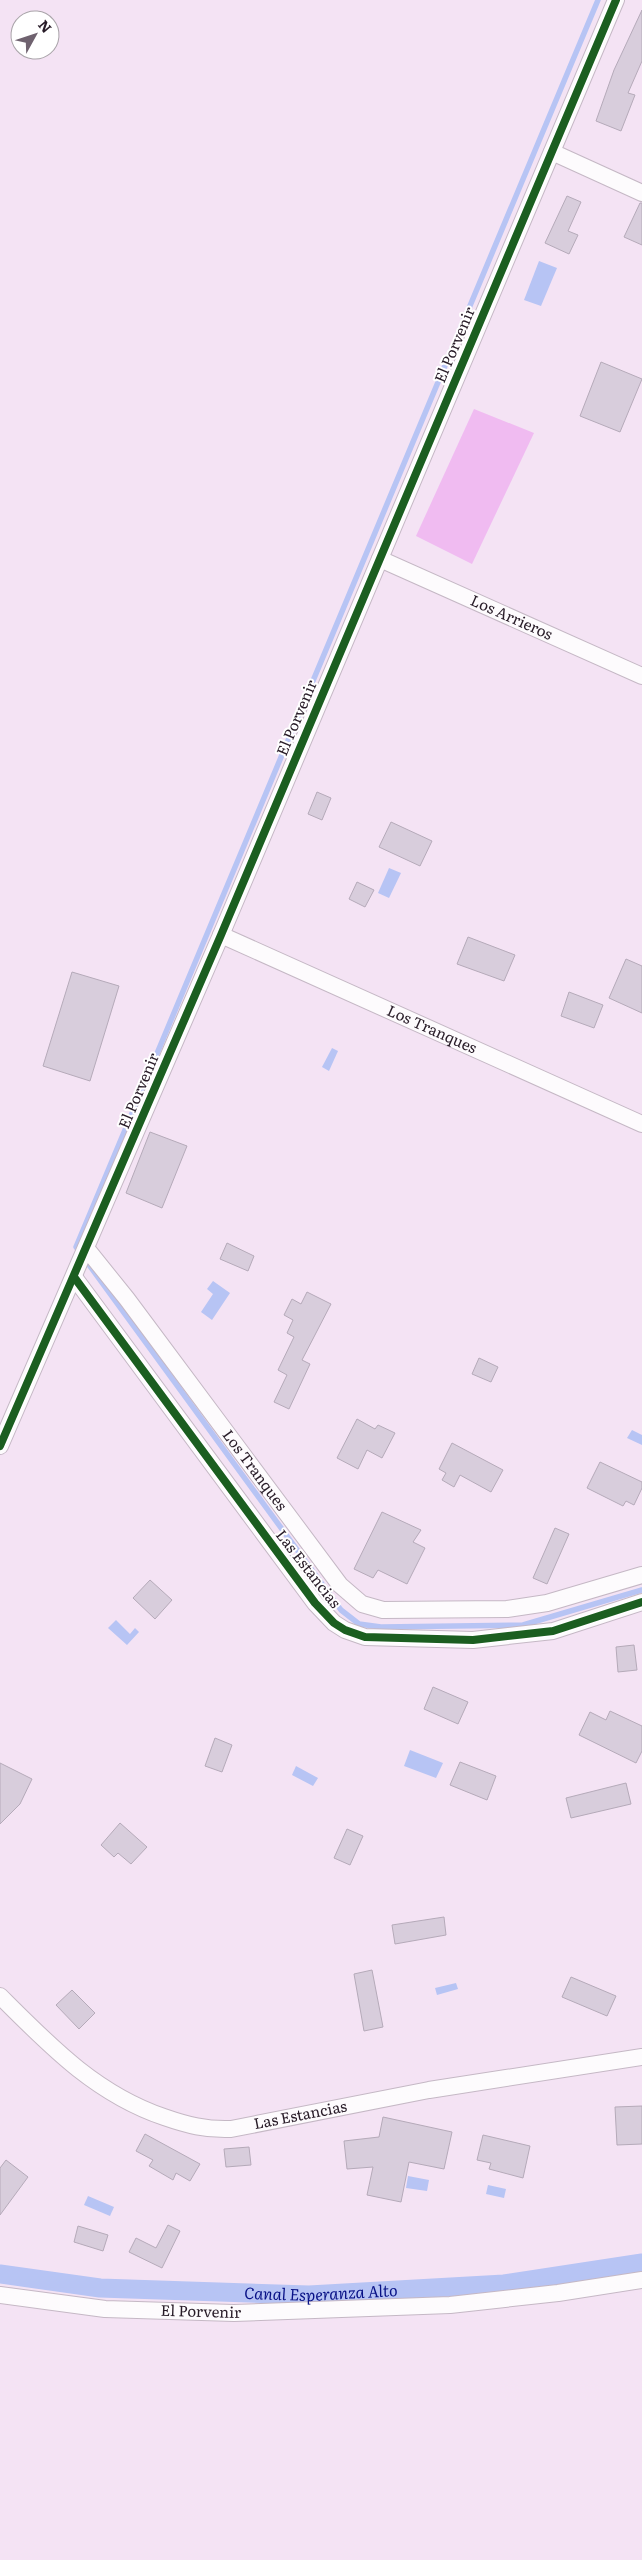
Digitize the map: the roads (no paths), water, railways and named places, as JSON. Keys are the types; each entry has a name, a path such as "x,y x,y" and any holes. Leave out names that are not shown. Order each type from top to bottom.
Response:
{"street":[{"name":"El Porvenir","path":"0,1446 221,935 616,0"},
{"path":"552,152 642,193"},
{"name":"Los Arrieros","path":"380,559 642,676"},
{"name":"Los Tranques","path":"221,935 642,1124"},
{"name":"Los Tranques","path":"86,1248 127,1299 340,1585 354,1598 372,1608 383,1610 507,1609 547,1603 642,1575"},
{"name":"Las Estancias","path":"74,1277 315,1603 324,1614 345,1630 376,1639 495,1639 553,1631 642,1602"},
{"path":"600,1588 607,1613"},
{"name":"Las Estancias","path":"0,1996 61,2057 102,2088 145,2111 198,2128 214,2130 231,2129 448,2087 642,2057"},
{"name":"El Porvenir","path":"0,2295 106,2309 148,2312 234,2312 450,2305 558,2293 642,2280"}],"water":[{"path":"539,261 557,268 541,306 524,300"},
{"path":"389,868 401,873 389,898 378,893"},
{"path":"332,1048 338,1051 329,1071 322,1067"},
{"path":"213,1281 230,1293 212,1320 201,1312 213,1294 207,1289"},
{"path":"632,1430 642,1435 642,1445 627,1438"},
{"path":"116,1620 130,1634 135,1628 139,1632 127,1645 108,1628"},
{"path":"410,1750 443,1763 436,1778 404,1766"},
{"path":"296,1766 318,1778 313,1786 292,1775"},
{"path":"456,1983 458,1989 437,1995 435,1988"},
{"path":"408,2176 429,2180 427,2191 406,2188"},
{"path":"488,2185 506,2189 504,2198 486,2194"},
{"path":"88,2196 114,2207 110,2216 84,2205"}],"waterway":[{"path":"598,0 76,1247 341,1610 359,1624 381,1627 523,1625 642,1590"},
{"name":"Canal Esperanza Alto","path":"0,2274 100,2288 309,2295 504,2284 642,2263"}]}
